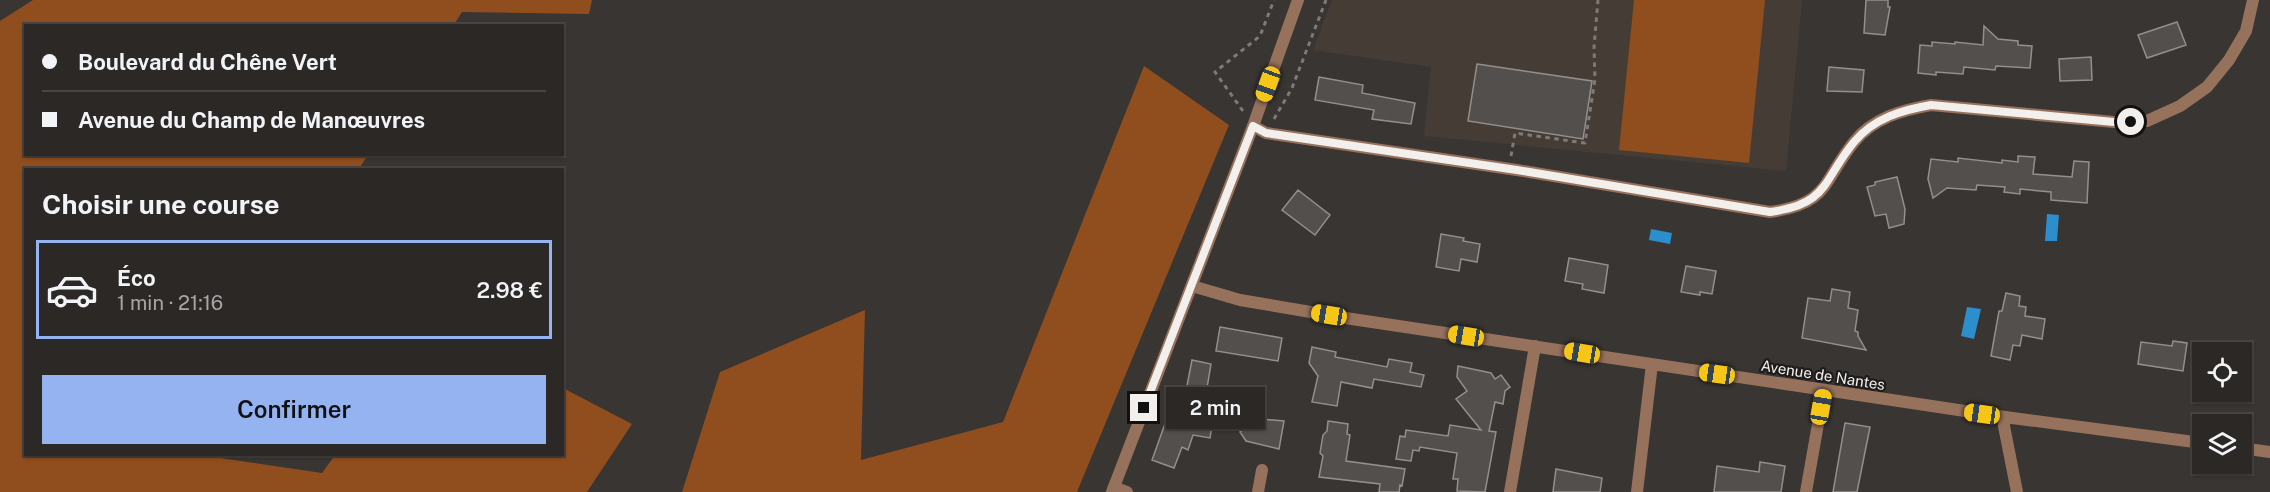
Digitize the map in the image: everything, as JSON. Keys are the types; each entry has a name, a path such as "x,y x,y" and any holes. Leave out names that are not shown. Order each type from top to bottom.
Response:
{"street":[{"path":"1127,492 1113,490 1299,0"},
{"path":"1253,126 1266,133 1509,169 1770,212 1792,209 1813,200 1855,141 1880,120 1901,110 1931,105 2114,122 2147,121 2180,106 2207,87 2229,60 2246,31 2253,0"},
{"name":"Avenue de Nantes","path":"1192,286 1240,300 1352,319 2004,417 2192,442"},
{"path":"1510,492 1535,346"},
{"path":"1636,492 1652,364"},
{"path":"1806,492 1824,390"},
{"path":"2004,417 2017,492"},
{"path":"2252,450 2270,452"},
{"path":"1258,492 1263,470"}],"path":[{"path":"1253,126 1215,72 1260,36 1274,0"},
{"path":"1509,169 1515,133 1585,143 1595,79 1594,47 1598,0"}],"shaded area":[{"path":"33,0 592,0 589,14 462,12 454,24 24,24 24,156 367,156 359,168 24,168 24,456 207,456 322,473 334,456 564,456 564,389 632,424 587,492 0,492 0,21"},
{"path":"1332,0 1802,0 1786,171 1424,136 1431,67 1313,50"},
{"path":"1634,0 1765,0 1749,163 1619,150"},
{"path":"1144,66 1229,125 1077,492 682,492 720,372 865,310 861,460 1003,422"}],"water":[{"path":"2047,214 2059,215 2057,241 2045,241"},
{"path":"1651,229 1672,233 1670,244 1649,240"},
{"path":"1967,307 1981,309 1974,339 1961,336"}],"building":[{"path":"1866,0 1888,0 1888,7 1890,7 1885,35 1864,33"},
{"path":"2177,22 2186,45 2147,58 2138,35"},
{"path":"1984,26 1998,39 2018,41 2018,45 2032,46 2030,68 1996,66 1995,70 1964,67 1963,74 1918,73 1920,45 1932,46 1932,42 1955,44 1955,42 1983,45"},
{"path":"2091,57 2092,80 2060,81 2059,59"},
{"path":"1477,64 1592,81 1583,139 1468,121"},
{"path":"1829,67 1864,70 1862,92 1827,91"},
{"path":"1319,77 1363,85 1362,93 1415,103 1411,124 1372,119 1374,110 1315,100"},
{"path":"2018,156 2035,157 2033,174 2072,177 2074,161 2089,162 2087,203 2051,200 2051,192 2020,189 2020,194 2004,192 2005,187 1977,185 1976,190 1947,188 1933,198 1928,179 1931,159 1958,162 1958,158 2002,163 2002,160 2018,162"},
{"path":"1897,177 1905,209 1904,224 1889,228 1886,214 1875,216 1867,187 1875,185 1875,182"},
{"path":"1298,190 1330,215 1315,235 1282,210"},
{"path":"1441,234 1464,238 1463,241 1480,244 1477,262 1461,259 1459,271 1436,267"},
{"path":"1569,258 1608,265 1604,293 1582,289 1583,284 1565,281"},
{"path":"1686,266 1716,271 1712,294 1681,292"},
{"path":"1832,289 1850,292 1848,308 1858,310 1855,331 1858,332 1866,350 1802,338 1808,298 1830,301"},
{"path":"2006,293 2020,296 2019,306 2026,307 2025,316 2045,319 2042,339 2022,335 2020,346 2013,345 2010,360 1991,356 1999,311 2002,311"},
{"path":"1220,327 1282,338 1278,361 1216,351"},
{"path":"2173,341 2187,343 2183,371 2138,364 2141,342 2172,346"},
{"path":"1312,347 1336,352 1335,357 1387,367 1389,359 1412,363 1410,372 1424,375 1421,387 1374,379 1372,388 1341,382 1337,406 1312,402 1318,376 1309,363"},
{"path":"1192,360 1211,364 1206,394 1215,396 1210,438 1193,435 1188,450 1182,447 1174,468 1152,460 1166,421 1182,426 1186,404 1177,389 1186,391"},
{"path":"1458,366 1491,373 1495,379 1501,375 1510,387 1505,391 1503,404 1495,402 1489,431 1496,432 1485,492 1457,491 1458,479 1453,479 1457,453 1420,447 1419,451 1413,450 1411,461 1396,459 1400,436 1405,437 1406,430 1448,436 1450,425 1481,430 1456,399 1467,391 1457,377"},
{"path":"1249,418 1284,421 1279,449 1246,441 1240,432 1247,427"},
{"path":"1328,421 1348,424 1347,434 1350,435 1346,461 1405,469 1399,492 1379,492 1380,484 1319,477 1323,456 1320,453"},
{"path":"1845,423 1870,427 1857,492 1833,492"},
{"path":"1760,462 1785,466 1781,492 1714,492 1717,466 1759,472"},
{"path":"1556,469 1602,478 1600,492 1553,492"}],"route":[{"path":"1144,408 1253,126 1266,133 1517,170 1770,212 1792,209 1813,200 1855,141 1880,120 1901,110 1931,105 2131,122"}]}
